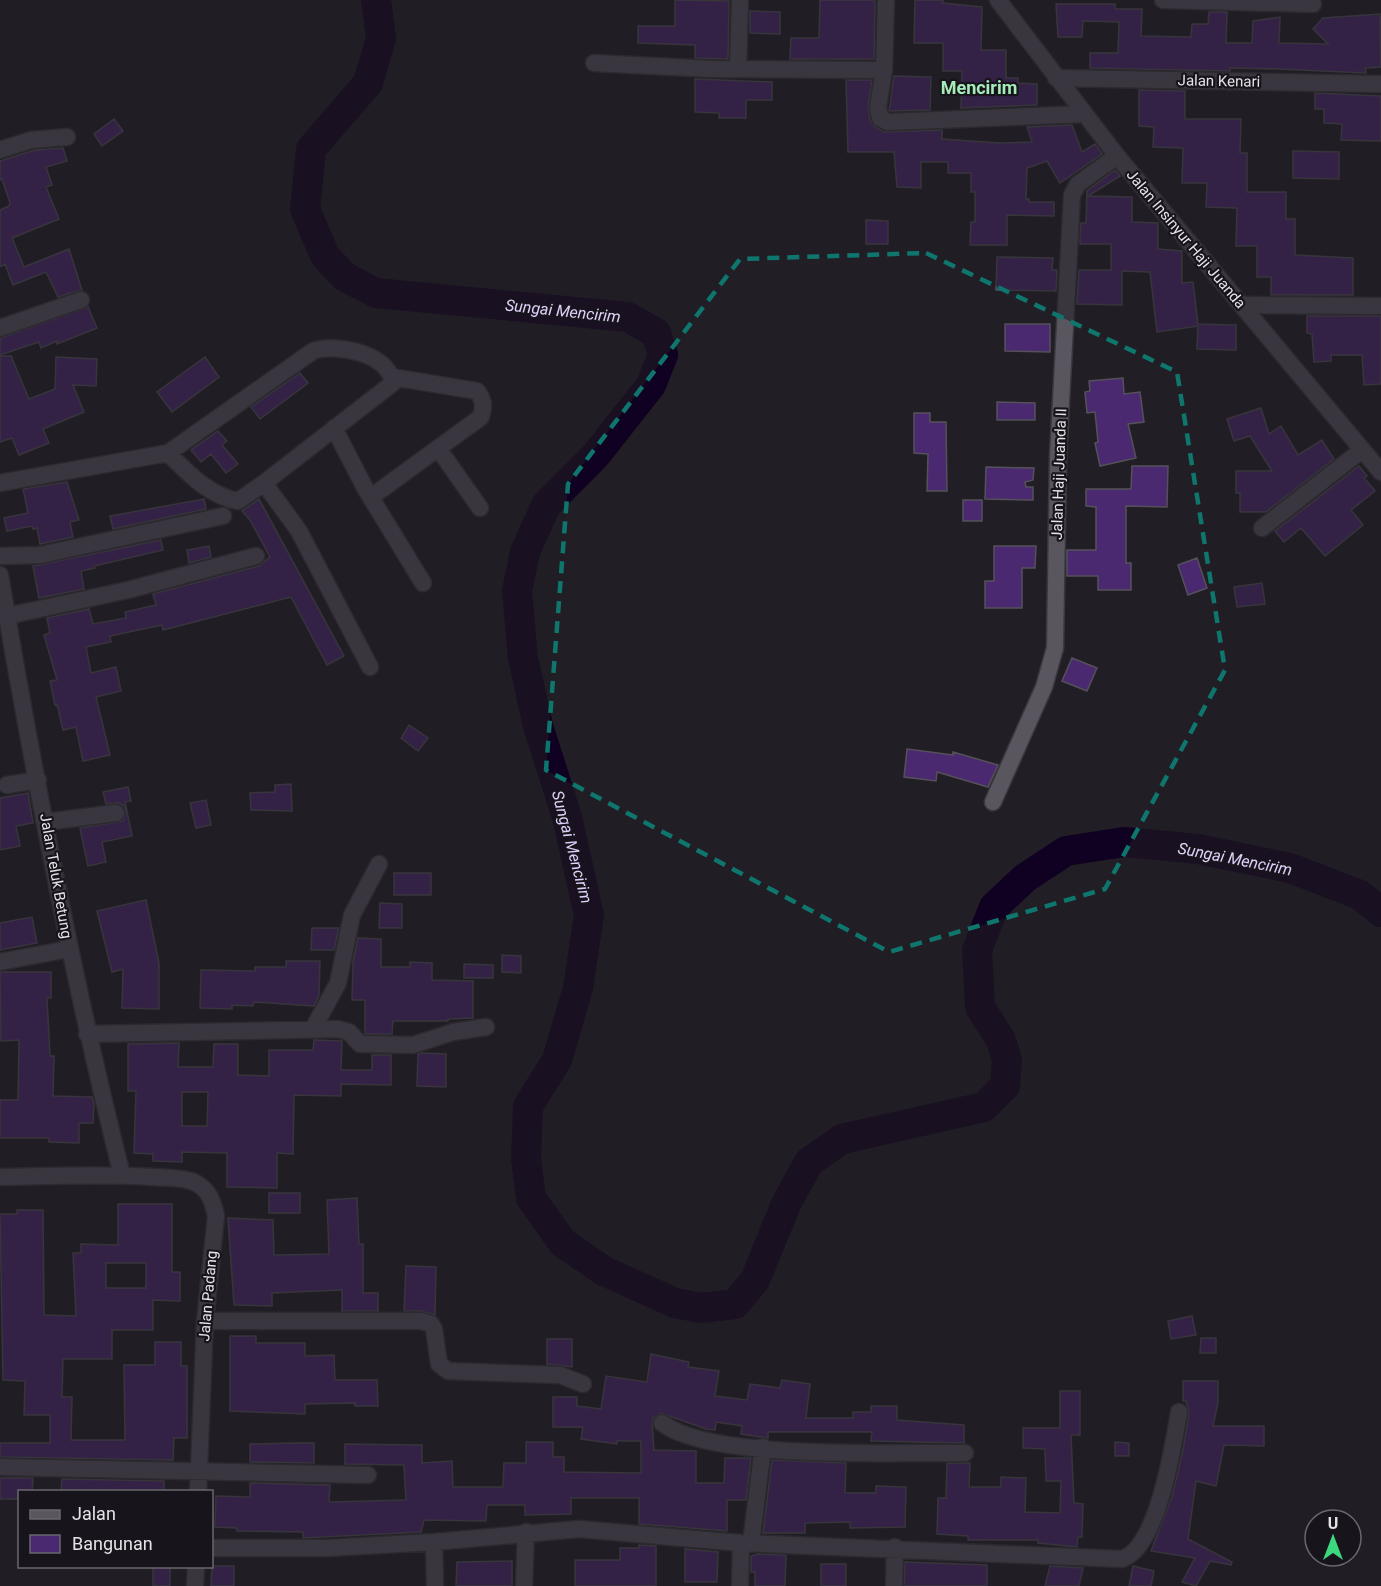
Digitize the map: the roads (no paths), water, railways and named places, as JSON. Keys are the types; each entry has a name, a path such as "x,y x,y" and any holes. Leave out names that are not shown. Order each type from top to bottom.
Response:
{"street":[{"path":"738,68 740,0"},
{"path":"886,0 884,70 878,107 880,118 888,122 1084,114"},
{"name":"Jalan Insinyur Haji Juanda","path":"998,0 1117,156 1381,472"},
{"path":"1163,0 1313,4"},
{"path":"594,63 884,70"},
{"name":"Jalan Kenari","path":"1056,78 1381,84"},
{"path":"0,150 31,140 67,136"},
{"name":"Jalan Haji Juanda II","path":"993,802 1044,687 1054,648 1058,457 1072,195 1078,184 1117,156"},
{"path":"0,328 81,300"},
{"path":"1242,305 1381,306"},
{"path":"0,483 168,453 313,351 326,346 339,347 372,358 385,366 392,377 393,383 238,501 214,494 168,453"},
{"path":"371,497 481,417 482,396 477,391 392,377"},
{"path":"334,428 371,497 423,583"},
{"path":"438,448 480,508"},
{"path":"1262,528 1362,450"},
{"path":"264,483 299,531 369,667"},
{"path":"0,556 40,555 223,516"},
{"path":"7,616 128,590 256,556"},
{"name":"Jalan Teluk Betung","path":"0,575 69,949 87,1034 122,1175"},
{"path":"7,785 38,780"},
{"path":"46,822 116,813"},
{"path":"313,1029 341,975 352,915 379,864"},
{"path":"0,962 69,949"},
{"path":"87,1034 344,1030 360,1044 406,1045 420,1044 462,1030 486,1027"},
{"name":"Jalan Padang","path":"0,1177 122,1175 194,1182 205,1189 212,1199 216,1216 205,1321 198,1490"},
{"path":"205,1321 422,1321 431,1324 434,1329 439,1364 448,1371 560,1375 583,1384"},
{"path":"213,1548 328,1548 434,1542 579,1529 746,1543 895,1547 1113,1559 1130,1556 1143,1541 1163,1491 1179,1412"},
{"path":"662,1423 670,1429 701,1438 793,1452 965,1453"},
{"path":"740,1586 763,1447"},
{"path":"0,1467 368,1475"},
{"path":"524,1586 526,1532"},
{"path":"434,1542 435,1586"},
{"path":"894,1586 895,1547"},
{"path":"195,1586 196,1568"}],"waterway":[{"name":"Sungai Mencirim","path":"376,0 381,38 368,83 311,149 305,209 325,256 345,277 376,293 628,317 656,333 663,355 651,385 595,456 546,505 525,552 517,591 523,658 538,726 567,817 589,915 578,988 557,1060 528,1106 526,1159 531,1198 563,1243 604,1271 675,1303 701,1308 735,1304 755,1280 786,1204 809,1162 842,1139 984,1107 1005,1086 1007,1060 1001,1040 980,1007 977,950 994,907 1025,878 1066,851 1124,842 1198,849 1290,868 1360,895 1381,912"}],"district":[{"name":"Mencirim","path":"979,87"}]}
